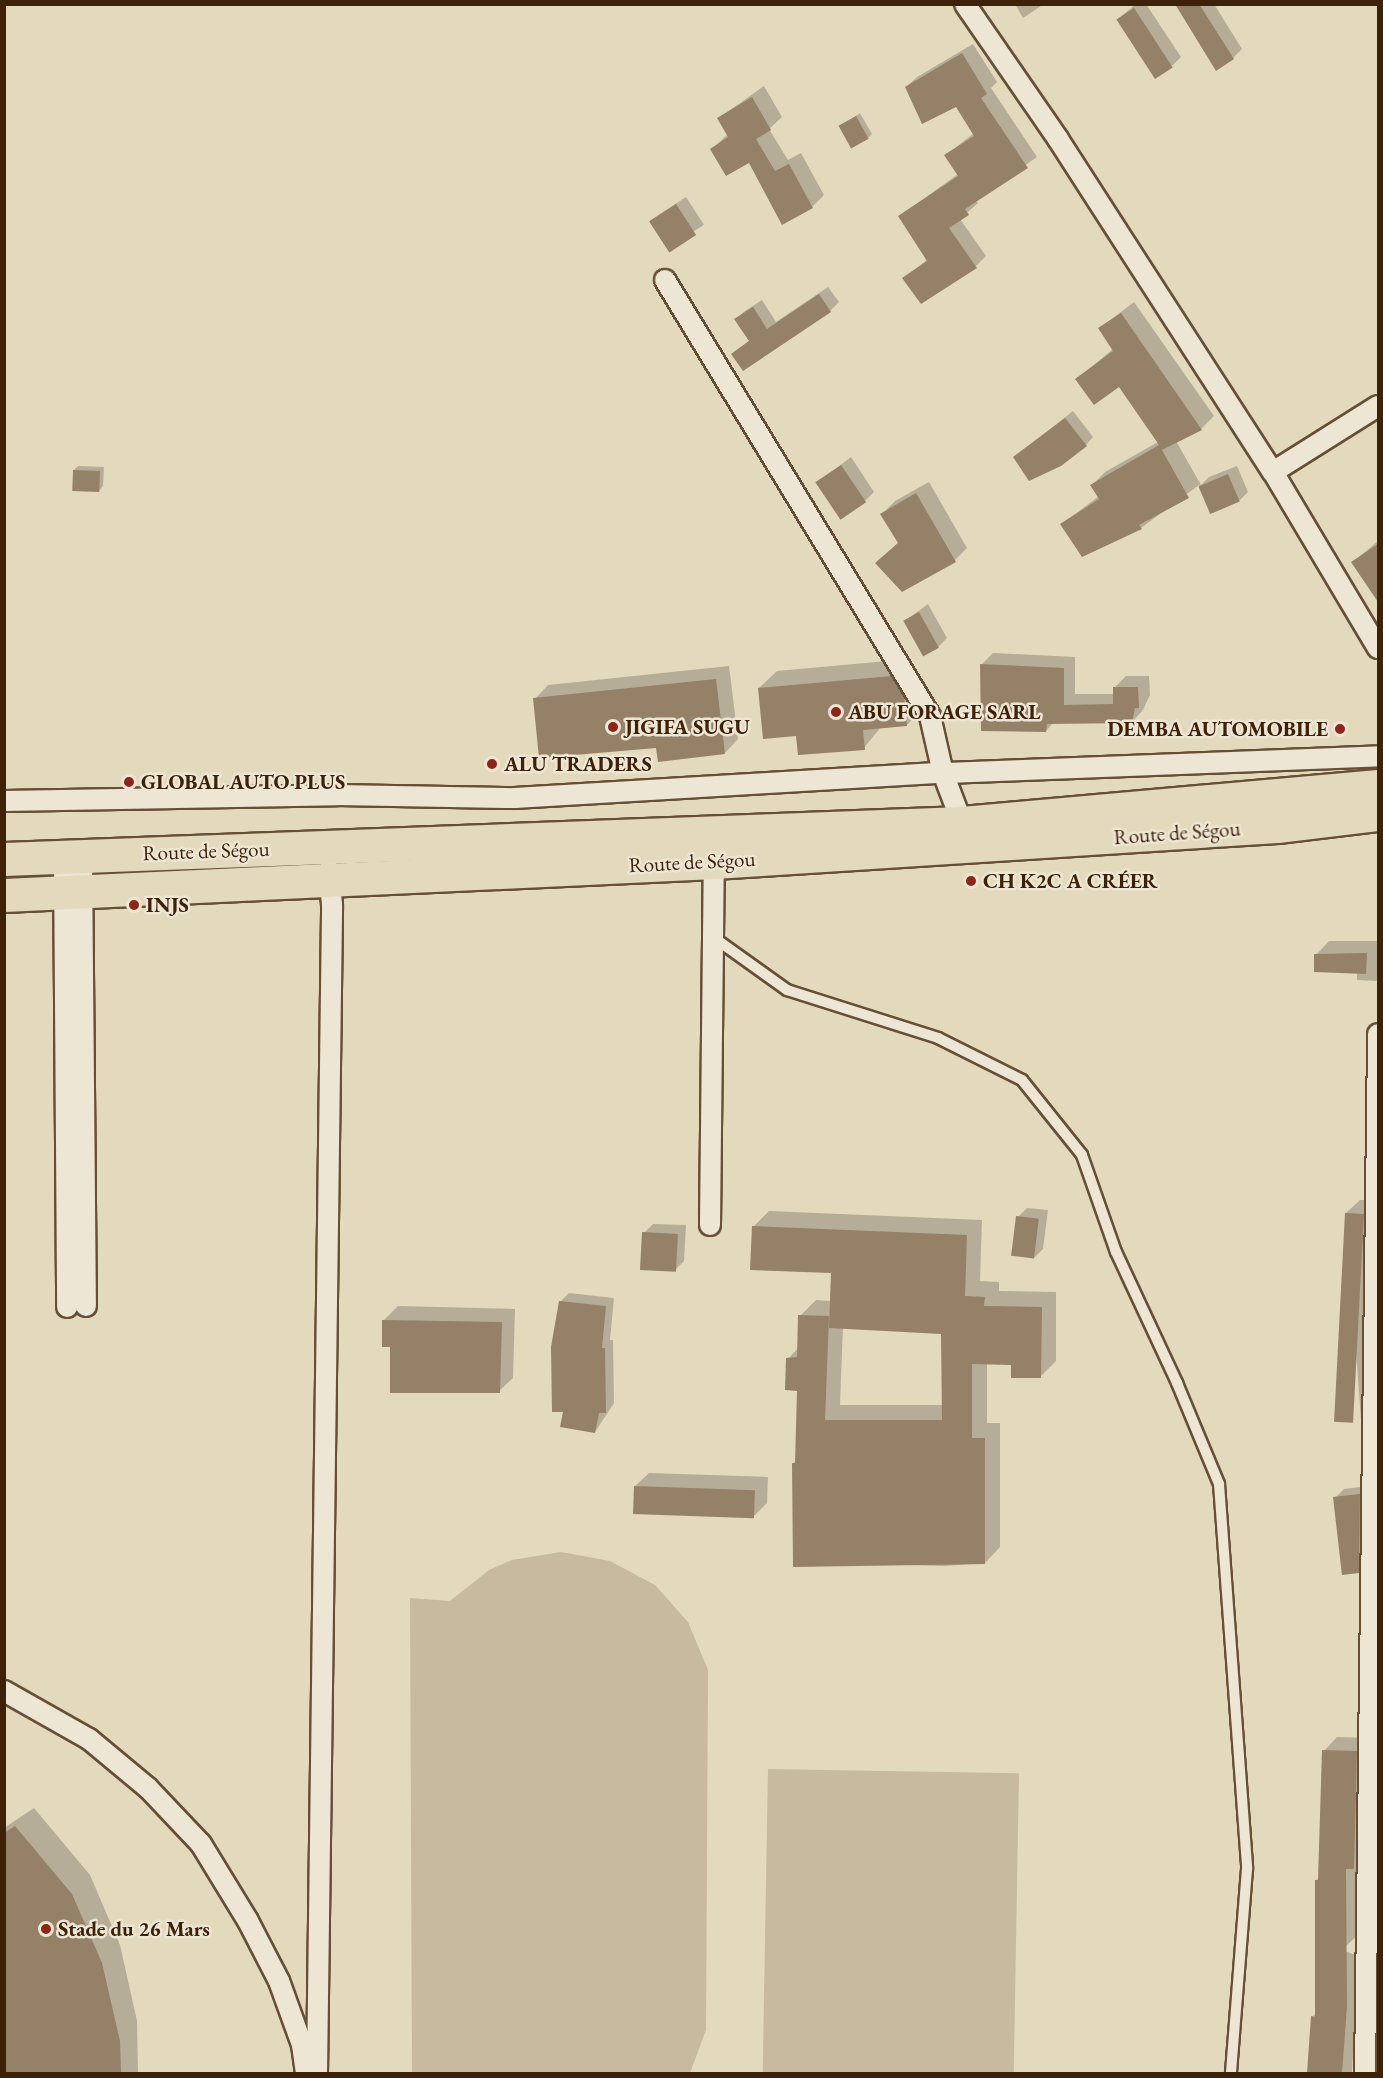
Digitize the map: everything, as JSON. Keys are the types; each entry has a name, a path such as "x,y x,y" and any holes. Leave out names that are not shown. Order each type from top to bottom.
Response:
{"highway":[{"name":"Route de Ségou","path":"4,895 74,890 329,862 962,823 1378,786"},
{"name":"Route de Ségou","path":"4,859 73,857 329,862 714,862 1266,827 1378,814"}],"street":[{"path":"965,4 1058,139 1273,472 1378,648"},
{"path":"665,280 930,716 943,773 962,823"},
{"path":"1273,472 1378,406"},
{"path":"4,801 337,795 516,798 943,773 1378,756"},
{"path":"73,857 77,1306"},
{"path":"317,2073 329,862"},
{"path":"710,1225 714,862"},
{"path":"1365,2073 1373,1861 1378,1034"},
{"path":"4,1690 89,1739 148,1788 201,1844 248,1921 279,1981 302,2046 306,2073"}],"lane":[{"path":"713,937 787,990 938,1038 1022,1080 1082,1155 1116,1252 1177,1383 1219,1484 1247,1869 1231,2073"}],"shaded area":[{"path":"561,1552 610,1561 655,1585 688,1622 708,1670 706,2030 690,2073 412,2073 410,1598 450,1601 489,1570 512,1560"},
{"path":"768,1769 1019,1773 1014,2074 763,2073"}],"building":[{"path":"1175,4 1199,4 1234,59 1216,71"},
{"path":"1134,8 1173,68 1155,79 1116,19"},
{"path":"962,53 987,94 981,98 1028,168 965,209 969,215 949,228 977,268 921,304 902,278 927,261 898,216 958,176 944,155 974,136 956,107 922,124 905,87"},
{"path":"752,97 771,130 756,139 775,171 789,164 813,208 782,225 749,163 726,176 710,149 728,137 717,118"},
{"path":"856,116 869,139 851,148 839,126"},
{"path":"676,204 696,235 669,252 649,221"},
{"path":"819,294 831,312 743,371 731,354 749,341 734,319 753,307 767,329"},
{"path":"1121,313 1202,430 1162,450 1189,498 1139,525 1142,529 1082,557 1060,524 1099,499 1090,485 1159,445 1119,387 1094,405 1075,379 1113,351 1098,328"},
{"path":"1065,418 1087,446 1061,466 1029,481 1013,457"},
{"path":"841,465 866,502 840,520 815,482"},
{"path":"73,470 100,471 99,492 72,491"},
{"path":"1228,474 1240,502 1210,514 1199,487"},
{"path":"916,493 956,562 902,592 875,563 898,543 880,514"},
{"path":"1378,544 1378,602 1351,562"},
{"path":"919,612 939,648 923,657 903,621"},
{"path":"980,664 1064,668 1064,705 1113,704 1113,687 1138,687 1139,708 1135,708 1132,723 1047,724 1046,732 981,731"},
{"path":"892,676 904,697 907,726 863,730 865,750 798,755 796,736 763,739 758,688"},
{"path":"716,679 725,754 658,762 656,748 539,758 533,698"},
{"path":"1367,953 1366,974 1314,972 1314,954"},
{"path":"1345,1213 1364,1214 1353,1423 1334,1422"},
{"path":"1016,1216 1039,1219 1034,1259 1011,1256"},
{"path":"752,1226 967,1235 965,1296 985,1297 984,1306 1042,1307 1041,1378 1011,1378 1011,1365 972,1364 972,1438 985,1438 985,1564 793,1567 792,1463 795,1463 797,1391 785,1390 786,1358 797,1357 798,1315 829,1316 825,1420 942,1420 941,1334 829,1328 831,1273 750,1270"},
{"path":"642,1232 678,1234 676,1272 640,1270"},
{"path":"559,1301 606,1306 602,1348 605,1348 606,1413 599,1413 595,1433 560,1427 563,1412 552,1412 551,1347"},
{"path":"382,1320 502,1322 500,1393 390,1393 390,1347 382,1347"},
{"path":"634,1486 755,1490 754,1518 633,1514"},
{"path":"1360,1494 1359,1573 1342,1575 1333,1497"},
{"path":"1322,1750 1357,1751 1354,1869 1346,1869 1347,2006 1342,2073 1307,2073 1311,2016 1315,2017 1315,1880 1318,1880"},
{"name":"Stade du 26 Mars","path":"15,1826 72,1894 102,1963 120,2041 121,2073 4,2073 4,1833"}],"place":[{"name":"ABU FORAGE SARL","path":"836,712"},
{"name":"JIGIFA SUGU","path":"613,727"},
{"name":"DEMBA AUTOMOBILE","path":"1340,729"},
{"name":"ALU TRADERS","path":"492,764"},
{"name":"GLOBAL AUTO PLUS","path":"129,782"},
{"name":"CH K2C A CRÉER","path":"971,881"},
{"name":"INJS","path":"134,905"},
{"name":"Stade du 26 Mars","path":"46,1929"}]}
